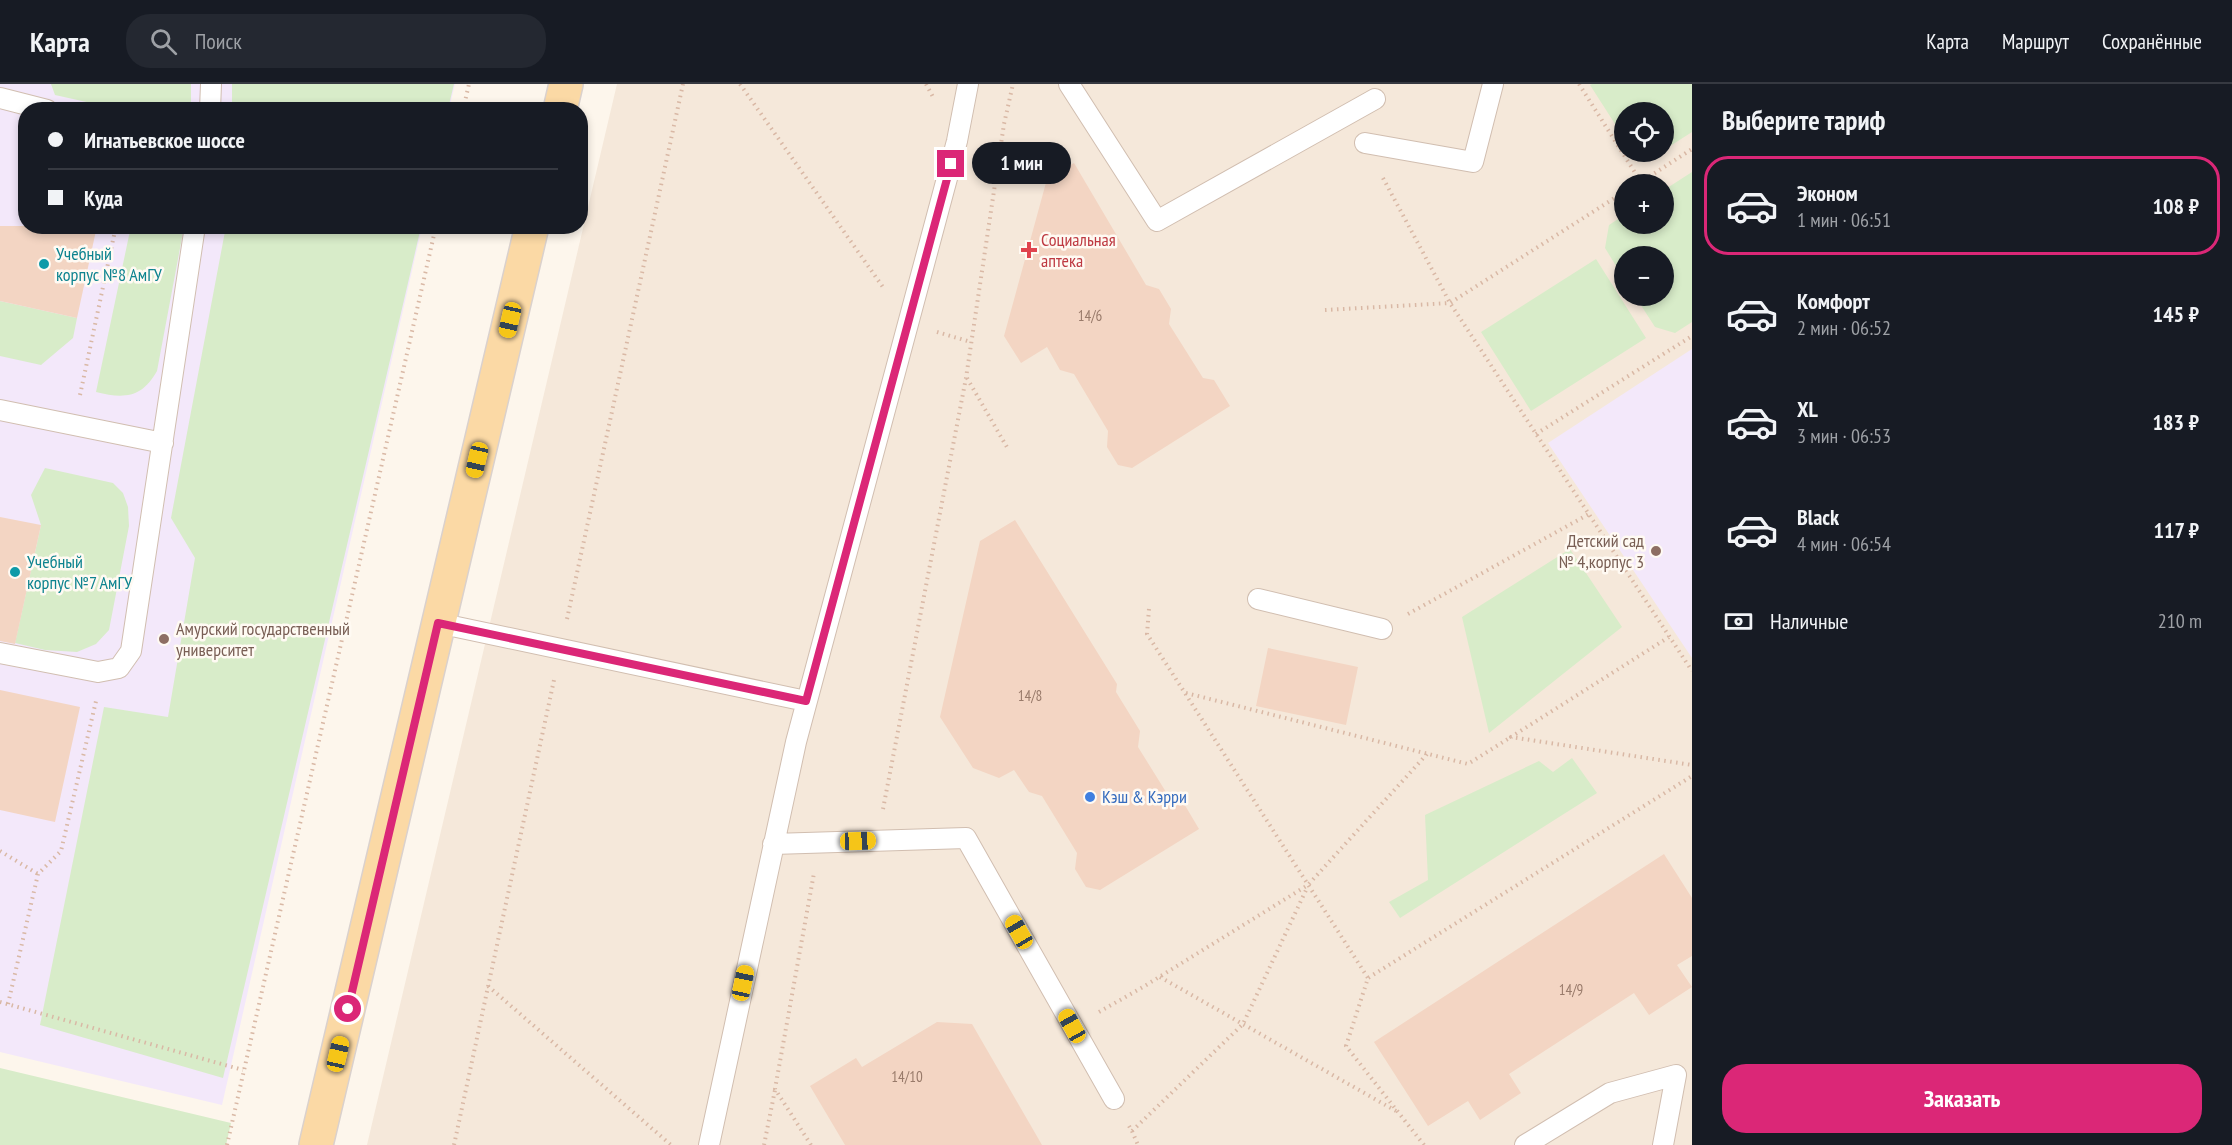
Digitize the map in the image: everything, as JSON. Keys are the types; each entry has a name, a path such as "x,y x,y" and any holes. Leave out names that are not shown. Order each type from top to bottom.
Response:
{"main road":[{"path":"562,102 566,84"},
{"path":"316,1145 530,234"}],"lane":[{"path":"210,102 211,84"},
{"path":"709,1145 806,701 957,141 968,84"},
{"path":"1069,84 1157,221 1375,99"},
{"path":"1365,143 1473,162 1493,84"},
{"path":"0,98 18,103"},
{"path":"0,653 98,672 119,668 131,651 194,234"},
{"path":"0,410 163,443"},
{"path":"1258,599 1382,629"},
{"path":"438,623 806,701"},
{"path":"773,844 966,838 1114,1099"},
{"path":"1525,1145 1610,1093 1676,1075 1663,1145"}],"path":[{"path":"465,102 469,84"},
{"path":"454,1145 683,84"},
{"path":"740,84 908,323 971,342"},
{"path":"877,841 966,378 1004,124 1013,84"},
{"path":"1579,84 1634,174"},
{"path":"1365,143 1450,303 1692,671"},
{"path":"1653,174 1692,149"},
{"path":"1325,310 1450,303 1614,198"},
{"path":"74,425 114,234"},
{"path":"226,1145 434,234"},
{"path":"1536,435 1692,336"},
{"path":"966,378 1008,448"},
{"path":"1382,629 1589,514"},
{"path":"1149,609 1147,634 1368,978"},
{"path":"1185,693 1468,764 1669,637"},
{"path":"8,1004 38,874 61,851 96,699 98,672"},
{"path":"1512,737 1692,765"},
{"path":"1072,1026 1159,977 1308,885 1427,754"},
{"path":"1424,1145 1346,1046 1368,978 1692,776"},
{"path":"764,1145 820,842"},
{"path":"0,851 38,874"},
{"path":"1132,1131 1243,1024 1308,885"},
{"path":"1159,977 1398,1113"},
{"path":"488,986 670,1145"},
{"path":"0,1002 243,1070"},
{"path":"775,1089 811,1145"},
{"path":"1114,1099 1138,1145"}],"shaded area":[{"name":"Амурский государственный университет","path":"0,84 455,84 451,102 18,102 18,234 420,234 222,1105 0,1052"},
{"path":"617,84 1692,84 1692,1145 367,1145 582,234 588,234 588,207"},
{"name":"Детский сад № 4,корпус 3","path":"1692,349 1692,658 1548,443"}],"green space":[{"path":"51,84 191,84 191,102 86,102 55,95"},
{"path":"232,84 454,84 450,102 232,102"},
{"path":"1692,84 1692,132 1674,144 1674,102 1614,102 1614,122 1590,85"},
{"path":"1692,172 1692,322 1675,333 1655,327 1641,306 1674,306 1674,246 1614,246 1614,263 1605,248 1609,225 1614,222 1614,234 1674,234 1674,184"},
{"path":"129,234 183,234 157,371 145,387 131,394 124,396 96,392"},
{"path":"224,234 419,234 223,1078 40,1025 104,707 168,717 195,558 171,518"},
{"path":"1596,259 1614,287 1614,306 1626,306 1646,338 1531,411 1481,332"},
{"path":"0,301 77,318 73,338 41,365 0,356"},
{"path":"45,468 113,483 123,493 128,507 129,526 109,630 96,644 77,652 45,650 15,643 41,525 31,495"},
{"path":"1570,549 1622,627 1489,733 1462,617"},
{"path":"1572,758 1597,793 1400,918 1389,902 1428,880 1425,815 1539,761 1553,772"},
{"path":"0,1068 231,1123 226,1145 0,1145"}],"building":[{"path":"1074,163 1146,285 1159,289 1171,309 1169,324 1203,378 1214,380 1230,406 1132,468 1118,465 1107,447 1108,431 1074,374 1060,370 1047,347 1021,363 1004,336 1047,179"},
{"name":"Учебный корпус №8 АмГУ","path":"0,226 18,226 18,234 95,234 77,318 0,301"},
{"name":"Учебный корпус №7 АмГУ","path":"0,517 41,525 15,644 0,641"},
{"path":"1015,520 1117,684 1116,692 1140,731 1138,747 1171,800 1183,802 1199,829 1100,890 1086,887 1075,869 1077,853 1042,796 1029,792 1014,770 999,778 973,768 940,717 980,541"},
{"path":"1268,648 1358,667 1346,725 1256,706"},
{"path":"0,690 80,707 55,822 0,810"},
{"path":"1664,854 1692,898 1692,956 1677,965 1692,987 1649,1015 1634,993 1509,1074 1521,1093 1480,1120 1468,1101 1428,1126 1374,1042"},
{"path":"937,1022 972,1024 1042,1145 845,1145 810,1086 856,1058 862,1067"}],"place":[{"name":"Социальная аптека","path":"1029,250"},
{"name":"Учебный корпус №8 АмГУ","path":"44,264"},
{"name":"Детский сад № 4,корпус 3","path":"1656,551"},
{"name":"Учебный корпус №7 АмГУ","path":"15,572"},
{"name":"Амурский государственный университет","path":"164,639"},
{"name":"Кэш & Кэрри","path":"1090,797"}],"route":[{"path":"348,1009 438,623 806,701 951,164"}]}
